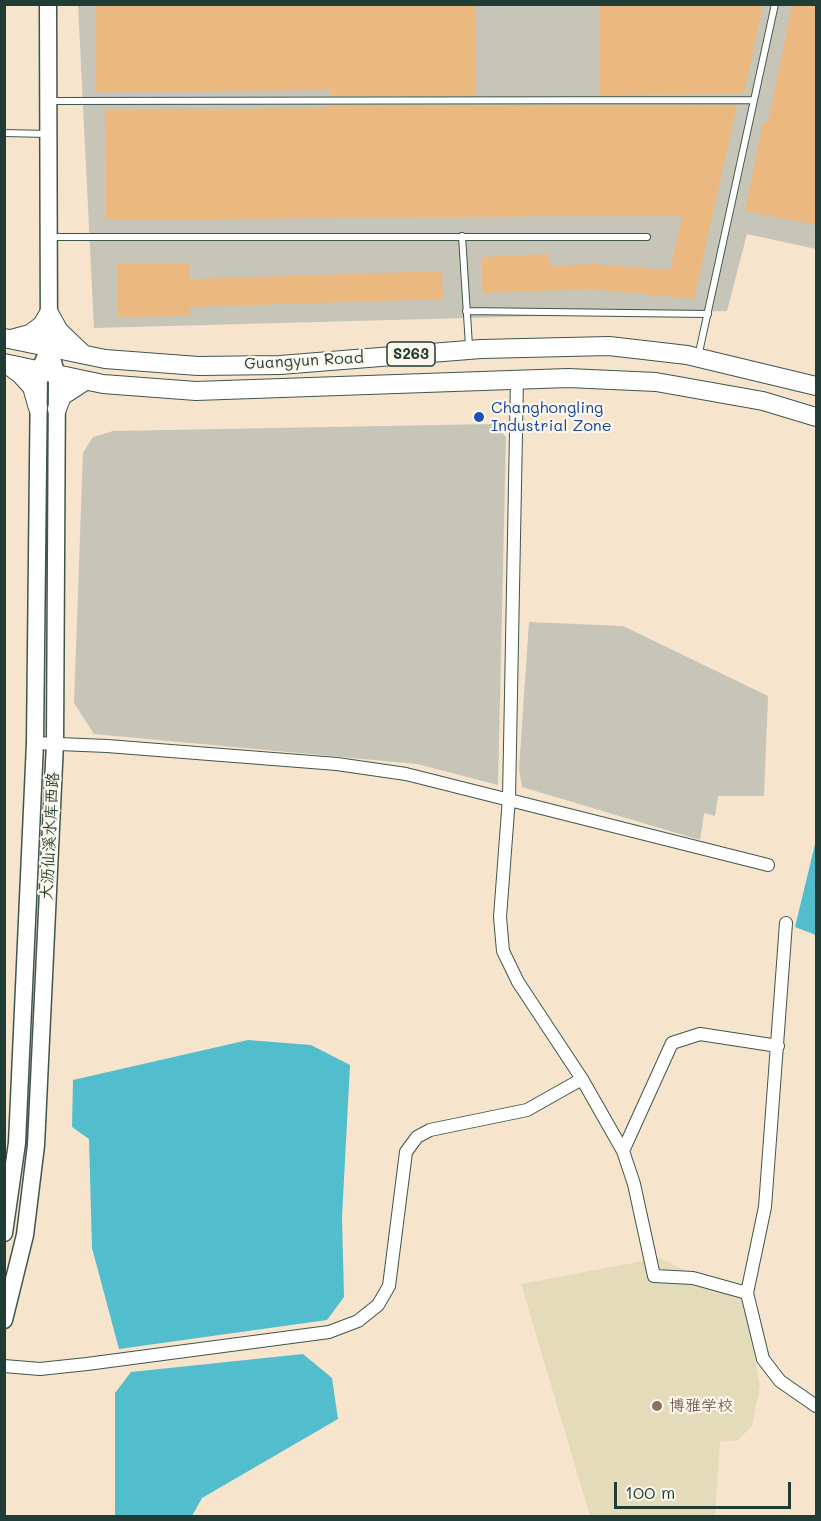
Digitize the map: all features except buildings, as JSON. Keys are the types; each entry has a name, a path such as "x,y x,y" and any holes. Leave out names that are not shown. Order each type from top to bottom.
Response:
{"main road":[{"path":"7,339 30,334 42,325 49,313"},
{"path":"49,313 58,331 84,356"},
{"name":"Guangyun Road","path":"7,339 84,356 152,364 198,366 280,364 469,350 609,346 698,357 816,386"},
{"path":"4,363 20,374 32,387 38,408"},
{"name":"Guangyun Road","path":"4,363 86,381 196,391 568,378 656,382 763,401 816,417"},
{"path":"57,409 62,396 86,381"}],"street":[{"path":"4,1233 17,1143 35,743 39,371 49,349 48,4"},
{"name":"大沥仙溪水库西路","path":"4,1320 25,1235 36,1145 55,743 57,376 49,349"},
{"path":"517,380 509,798 500,918 503,951 518,982 582,1079 623,1151 634,1184 654,1276 693,1278 747,1293"},
{"path":"35,743 337,764 406,774 509,798 768,865"},
{"path":"786,923 765,1207 747,1293 763,1359 780,1381 816,1406"},
{"path":"623,1151 672,1043 700,1034 778,1046"},
{"path":"4,1366 40,1370 329,1332 358,1321 378,1305 389,1286 406,1152 417,1137 430,1130 526,1110 582,1079"}],"lane":[{"path":"698,357 775,4"},
{"path":"48,101 754,100"},
{"path":"4,133 49,134"},
{"path":"462,236 469,350"},
{"path":"49,237 647,237"},
{"path":"466,311 708,314"}],"shaded area":[{"path":"78,5 816,5 816,249 747,234 727,311 94,328"},
{"path":"493,424 506,437 498,785 417,764 94,734 74,703 83,453 93,437 113,431"},
{"path":"529,622 623,626 768,696 764,796 718,796 715,816 704,813 700,840 522,787 519,769"},
{"name":"博雅学校","path":"659,1258 743,1297 760,1386 752,1426 738,1440 720,1442 715,1516 590,1516 521,1284"}],"water":[{"path":"816,840 816,935 795,927"},
{"path":"248,1040 311,1045 350,1065 342,1217 344,1297 327,1320 119,1349 92,1248 89,1139 72,1127 73,1080"},
{"path":"303,1354 332,1378 338,1419 202,1498 192,1516 115,1516 115,1393 131,1372"}],"place":[{"name":"Changhongling Industrial Zone","path":"479,417"},
{"name":"博雅学校","path":"657,1406"}]}
